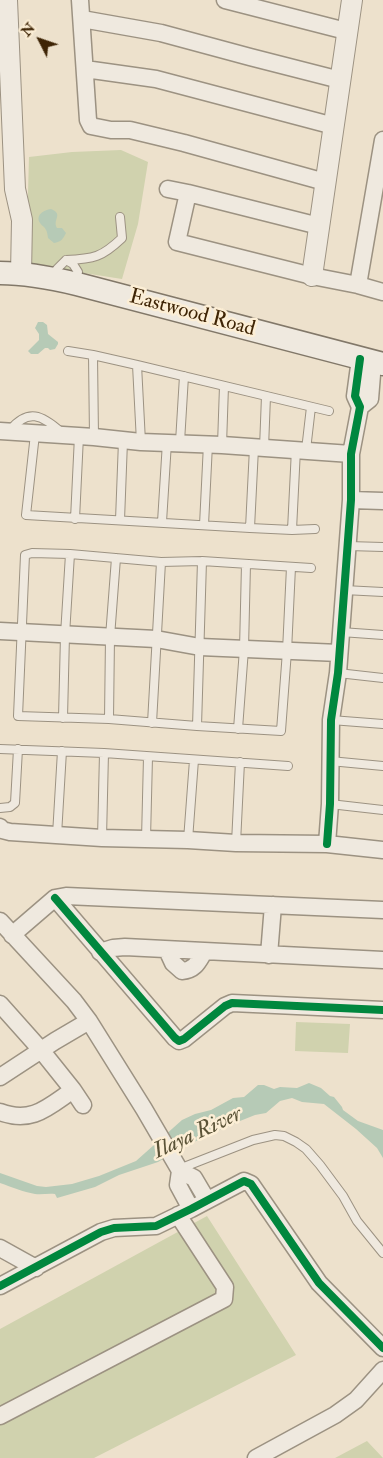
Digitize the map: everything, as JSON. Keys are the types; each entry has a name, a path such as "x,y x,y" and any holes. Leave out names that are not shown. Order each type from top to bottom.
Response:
{"main road":[{"name":"Eastwood Road","path":"10,273 53,279 372,361"}],"street":[{"path":"7,0 6,87 15,189 8,218 10,273"},
{"path":"80,0 88,120 91,126 111,130 130,130 325,182"},
{"path":"225,0 346,31"},
{"path":"312,276 352,0"},
{"path":"82,19 161,33 340,80"},
{"path":"85,69 156,79 334,126"},
{"path":"358,285 383,140"},
{"path":"168,189 319,226"},
{"path":"188,193 177,242 383,292"},
{"path":"327,844 330,804 331,720 338,672 350,500 351,454 360,407 355,396 372,361"},
{"path":"4,431 123,441 215,444 351,454"},
{"path":"350,500 383,501"},
{"path":"0,631 156,639 200,647 339,653"},
{"path":"0,828 10,832 102,838 327,844 383,850"},
{"path":"12,935 54,898 66,896 383,910"},
{"path":"54,898 179,1041 224,1006 232,1003 383,1010"},
{"path":"269,955 273,905"},
{"path":"0,921 74,1001 89,1021 178,1168 194,1178 208,1200"},
{"path":"100,952 125,947 383,960"},
{"path":"0,1004 41,1050 83,1105"},
{"path":"0,1076 89,1021"},
{"path":"0,1112 16,1117 28,1116 43,1110 73,1090"},
{"path":"0,1416 224,1299 225,1287 185,1212 178,1185 178,1168"},
{"path":"0,1286 101,1232 114,1228 156,1226 244,1181 251,1184 319,1283 383,1348"},
{"path":"0,1248 36,1268"},
{"path":"256,1458 342,1410 356,1400 383,1370"}],"lane":[{"path":"53,279 57,269 66,260 88,259 98,256 122,238 120,217"},
{"path":"66,260 73,264 78,272 76,279 83,277"},
{"path":"68,351 93,354 329,411"},
{"path":"75,518 79,436 93,354"},
{"path":"137,365 140,442"},
{"path":"162,522 184,376"},
{"path":"204,525 224,386"},
{"path":"250,528 266,396"},
{"path":"292,530 301,450 311,407"},
{"path":"4,431 17,421 30,416 42,418 79,436"},
{"path":"35,434 26,515 292,530 315,528"},
{"path":"120,520 123,441"},
{"path":"346,546 383,547"},
{"path":"291,567 281,731 109,719 18,716 25,555 32,553 70,554 161,562 202,561 311,568"},
{"path":"63,718 65,635 70,554"},
{"path":"109,719 110,637 116,558"},
{"path":"198,726 202,561"},
{"path":"152,723 161,562"},
{"path":"238,728 244,649 246,564"},
{"path":"344,590 383,592"},
{"path":"341,632 383,634"},
{"path":"338,672 383,678"},
{"path":"331,720 383,724"},
{"path":"0,749 104,753 288,766"},
{"path":"0,808 15,803 18,749"},
{"path":"57,835 62,751"},
{"path":"102,838 104,753"},
{"path":"146,839 148,757"},
{"path":"188,840 194,760"},
{"path":"330,761 383,766"},
{"path":"236,843 240,762"},
{"path":"330,804 383,810"},
{"path":"178,1168 253,1140 275,1135 284,1136 306,1150 320,1165 343,1196 357,1221 383,1253"}],"shaded area":[{"path":"121,150 148,162 138,224 122,279 26,264 29,157 72,152"},
{"path":"296,1022 350,1024 348,1053 295,1051"},
{"path":"207,1216 296,1355 94,1458 0,1458 0,1329"},
{"path":"367,1441 383,1458 335,1458"}],"water":[{"path":"51,209 57,213 57,228 62,228 66,233 61,240 54,243 48,238 46,229 39,220 41,213"},
{"path":"38,322 43,322 47,325 48,334 58,344 55,349 45,348 38,354 31,354 28,351 39,340 39,334 35,328"},
{"name":"Ilaya River","path":"309,1083 321,1088 334,1097 343,1110 358,1121 383,1130 383,1158 377,1148 324,1104 302,1102 292,1098 280,1101 266,1113 240,1121 185,1146 158,1162 119,1175 95,1187 57,1198 55,1194 31,1193 0,1183 0,1173 37,1186 46,1187 72,1184 99,1176 136,1161 182,1120 211,1110 233,1098 244,1097 258,1085 274,1089 280,1087 297,1088"}],"cycle path":[{"path":"327,844 330,804 331,720 338,673 351,500 351,454 360,407 355,396 360,359"},
{"path":"55,898 179,1041 225,1006 232,1003 383,1010"},
{"path":"0,1286 101,1232 114,1228 156,1226 244,1181 251,1184 319,1283 383,1348"}]}
